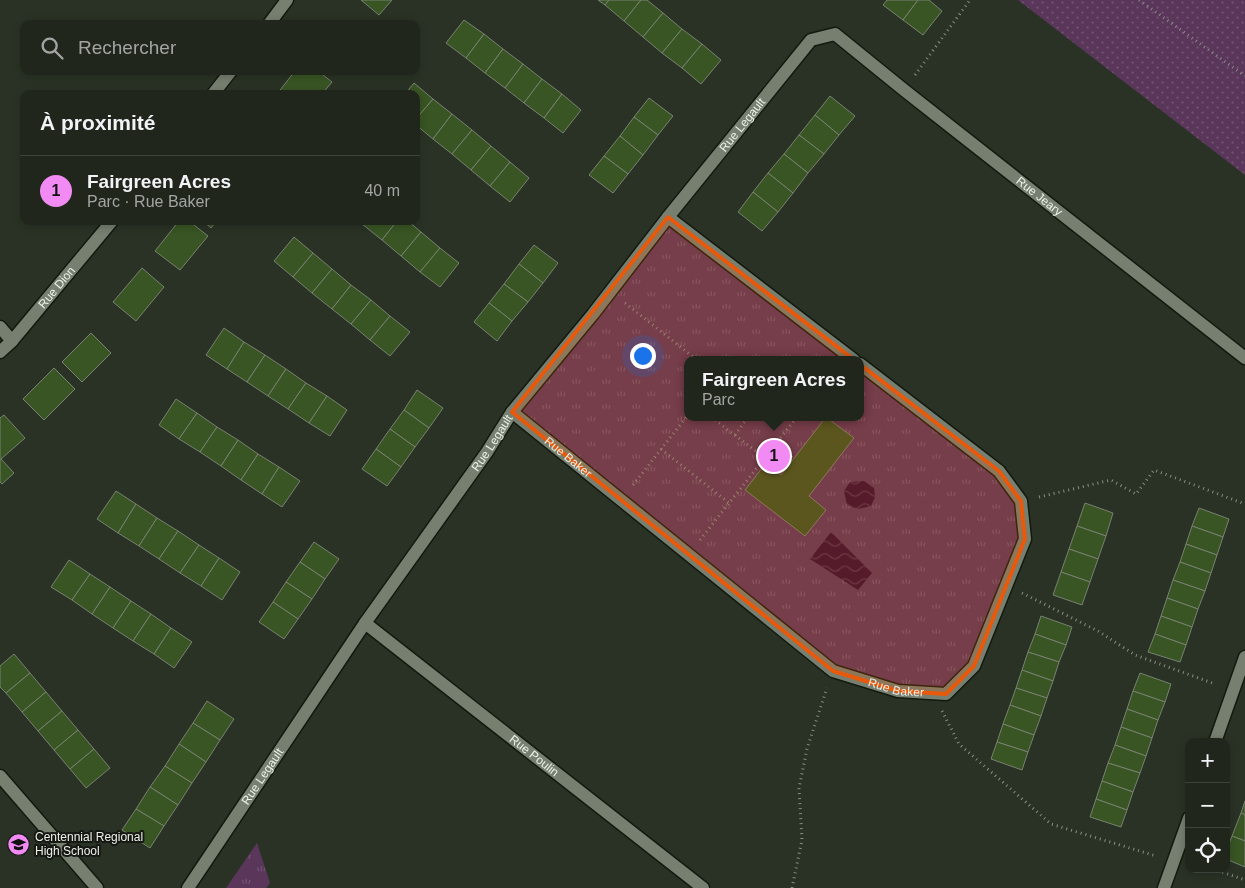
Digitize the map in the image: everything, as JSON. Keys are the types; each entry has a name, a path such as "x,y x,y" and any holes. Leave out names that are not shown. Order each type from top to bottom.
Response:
{"street":[{"path":"272,20 288,0"},
{"name":"Rue Jeary","path":"835,34 1245,358"},
{"name":"Rue Legault","path":"188,888 366,623 512,412 811,40 835,34"},
{"path":"216,90 228,75"},
{"path":"668,217 849,356"},
{"name":"Rue Dion","path":"0,352 12,341 109,225"},
{"path":"0,327 12,341"},
{"path":"864,367 999,471 1021,501"},
{"name":"Rue Baker","path":"512,412 833,671 898,691 946,694 974,666 1025,539 1021,501"},
{"name":"Rue Poulin","path":"366,623 703,888"},
{"path":"1217,738 1245,657"},
{"path":"0,776 97,888"},
{"path":"1164,888 1186,828"}],"path":[{"path":"904,90 970,0"},
{"path":"1139,0 1245,76"},
{"path":"611,291 692,356"},
{"path":"622,500 684,420"},
{"path":"717,421 764,458"},
{"path":"735,435 745,421"},
{"path":"689,554 794,421"},
{"path":"776,444 794,459"},
{"path":"661,449 729,503"},
{"path":"1021,501 1111,480 1136,494 1154,470 1245,504"},
{"path":"1006,585 1098,631 1135,655 1233,691"},
{"path":"792,888 802,840 799,788 807,749 833,671"},
{"path":"933,693 959,744 1051,824 1174,861"},
{"path":"1225,873 1245,880"}],"highlighted area":[{"path":"668,217 999,471 1021,501 1025,539 974,666 946,694 898,691 833,671 512,412"}],"green space":[{"path":"1018,0 1245,0 1245,175"},
{"path":"668,217 849,356 684,356 684,421 864,421 864,367 999,471 1021,501 1025,539 974,666 946,694 898,691 833,671 512,412"},
{"path":"257,843 270,883 266,888 226,888"}],"water":[{"path":"864,481 874,488 875,497 871,506 858,509 847,505 844,491 850,482"},
{"path":"831,532 872,573 858,590 810,559"}],"building":[{"path":"361,0 392,0 379,15"},
{"path":"598,0 609,0 605,5"},
{"path":"609,0 641,0 624,21 605,5"},
{"path":"641,0 647,0 663,13 643,37 624,21"},
{"path":"887,0 918,0 903,20 883,5"},
{"path":"918,0 929,0 942,11 923,35 903,20"},
{"path":"663,13 682,29 662,53 643,37"},
{"path":"464,20 484,34 466,58 446,43"},
{"path":"682,29 702,44 682,68 662,53"},
{"path":"484,34 503,49 485,73 466,58"},
{"path":"702,44 721,60 701,84 682,68"},
{"path":"503,49 523,64 505,88 485,73"},
{"path":"523,64 542,79 524,103 505,88"},
{"path":"292,75 323,75 332,82 325,90 280,90"},
{"path":"542,79 562,94 544,118 524,103"},
{"path":"414,83 433,99 420,114 420,90 408,90"},
{"path":"562,94 581,110 563,133 544,118"},
{"path":"830,96 855,116 839,135 815,115"},
{"path":"649,98 673,116 658,135 634,117"},
{"path":"433,99 452,114 433,139 420,128 420,114"},
{"path":"452,114 472,130 452,154 433,139"},
{"path":"815,115 839,135 824,154 799,135"},
{"path":"634,117 658,135 643,155 620,136"},
{"path":"472,130 491,146 471,170 452,154"},
{"path":"799,135 824,154 808,173 784,154"},
{"path":"620,136 643,155 628,174 604,156"},
{"path":"491,146 510,162 490,186 471,170"},
{"path":"784,154 808,173 793,193 768,173"},
{"path":"604,156 628,174 613,193 589,175"},
{"path":"510,162 529,178 510,202 490,186"},
{"path":"768,173 793,193 778,212 753,192"},
{"path":"753,192 778,212 762,231 738,212"},
{"path":"176,225 194,225 208,236 180,270 155,251"},
{"path":"363,225 394,225 382,240"},
{"path":"394,225 413,225 421,232 401,256 382,240"},
{"path":"421,232 440,248 420,272 401,256"},
{"path":"294,237 313,253 293,277 274,261"},
{"path":"534,245 558,263 543,283 519,264"},
{"path":"440,248 459,263 440,287 420,272"},
{"path":"313,253 332,269 312,293 293,277"},
{"path":"519,264 543,283 528,302 504,284"},
{"path":"142,268 164,287 136,321 113,302"},
{"path":"332,269 351,285 332,309 312,293"},
{"path":"504,284 528,302 512,321 489,303"},
{"path":"351,285 371,300 351,324 332,309"},
{"path":"371,300 390,316 370,340 351,324"},
{"path":"489,303 512,321 497,341 474,322"},
{"path":"390,316 410,332 390,356 370,340"},
{"path":"224,328 244,342 227,369 206,355"},
{"path":"91,333 111,353 82,382 62,362"},
{"path":"244,342 265,355 247,382 227,369"},
{"path":"265,355 286,369 268,396 247,382"},
{"path":"54,368 75,389 44,420 23,399"},
{"path":"286,369 306,383 288,409 268,396"},
{"path":"306,383 327,396 309,423 288,409"},
{"path":"417,390 443,408 429,428 404,410"},
{"path":"327,396 347,410 330,436 309,423"},
{"path":"176,399 197,413 179,439 159,425"},
{"path":"404,410 429,428 415,447 390,429"},
{"path":"197,413 217,427 200,452 179,439"},
{"path":"4,415 25,438 1,459 14,473 2,484 0,482 0,418"},
{"path":"823,421 831,421 854,438 809,496 826,510 805,536 745,490 766,463 781,475"},
{"path":"217,427 238,440 221,466 200,452"},
{"path":"390,429 415,447 401,467 376,449"},
{"path":"238,440 258,454 241,480 221,466"},
{"path":"376,449 401,467 387,486 362,469"},
{"path":"258,454 279,467 262,494 241,480"},
{"path":"279,467 300,481 282,507 262,494"},
{"path":"116,491 136,504 118,533 97,519"},
{"path":"1085,503 1113,513 1106,536 1077,526"},
{"path":"136,504 157,518 139,546 118,533"},
{"path":"1199,508 1229,519 1223,537 1192,526"},
{"path":"157,518 178,531 159,559 139,546"},
{"path":"1077,526 1106,536 1098,559 1069,549"},
{"path":"1192,526 1223,537 1217,555 1186,544"},
{"path":"178,531 199,545 180,573 159,559"},
{"path":"314,542 339,559 325,579 300,562"},
{"path":"1186,544 1217,555 1211,573 1180,562"},
{"path":"199,545 219,558 201,586 180,573"},
{"path":"1069,549 1098,559 1090,582 1061,572"},
{"path":"219,558 240,572 222,600 201,586"},
{"path":"69,560 90,574 72,600 51,587"},
{"path":"300,562 325,579 312,599 286,582"},
{"path":"1180,562 1211,573 1205,591 1173,580"},
{"path":"1061,572 1090,582 1082,605 1053,595"},
{"path":"90,574 110,587 92,614 72,600"},
{"path":"1173,580 1205,591 1198,609 1167,598"},
{"path":"286,582 312,599 298,619 273,602"},
{"path":"110,587 131,601 113,628 92,614"},
{"path":"1167,598 1198,609 1192,627 1161,616"},
{"path":"131,601 151,614 133,641 113,628"},
{"path":"273,602 298,619 284,639 259,622"},
{"path":"151,614 171,628 154,654 133,641"},
{"path":"1041,616 1072,627 1066,645 1035,634"},
{"path":"1161,616 1192,627 1186,645 1155,634"},
{"path":"171,628 192,642 174,668 154,654"},
{"path":"1035,634 1066,645 1059,662 1028,652"},
{"path":"1155,634 1186,645 1180,662 1148,652"},
{"path":"1028,652 1059,662 1053,681 1022,670"},
{"path":"14,654 30,673 6,693 0,687 0,666"},
{"path":"1022,670 1053,681 1047,698 1016,688"},
{"path":"30,673 46,692 22,712 6,693"},
{"path":"1140,673 1171,684 1165,702 1133,691"},
{"path":"1016,688 1047,698 1041,716 1010,705"},
{"path":"1133,691 1165,702 1158,720 1127,709"},
{"path":"46,692 62,711 38,731 22,712"},
{"path":"207,701 234,719 220,740 193,723"},
{"path":"1010,705 1041,716 1034,735 1003,724"},
{"path":"1127,709 1158,720 1152,738 1121,727"},
{"path":"62,711 78,730 54,750 38,731"},
{"path":"193,723 220,740 206,762 179,744"},
{"path":"1003,724 1034,735 1028,752 997,742"},
{"path":"1121,727 1152,738 1146,756 1115,745"},
{"path":"78,730 94,749 70,769 54,750"},
{"path":"997,742 1028,752 1022,770 991,759"},
{"path":"179,744 206,762 192,783 165,766"},
{"path":"1115,745 1146,756 1140,773 1108,763"},
{"path":"94,749 110,768 86,788 70,769"},
{"path":"1108,763 1140,773 1133,792 1102,781"},
{"path":"165,766 192,783 178,805 150,787"},
{"path":"1102,781 1133,792 1127,810 1096,799"},
{"path":"150,787 178,805 164,826 136,809"},
{"path":"1096,799 1127,810 1121,827 1090,817"},
{"path":"1245,801 1245,815 1241,813"},
{"path":"136,809 164,826 150,848 122,830"},
{"path":"1241,813 1245,815 1245,841 1232,836"},
{"path":"1232,836 1245,841 1245,867 1230,861 1230,841"}],"place":[{"name":"Fairgreen Acres","path":"774,456"},
{"name":"Centennial Regional High School","path":"19,844"}]}
